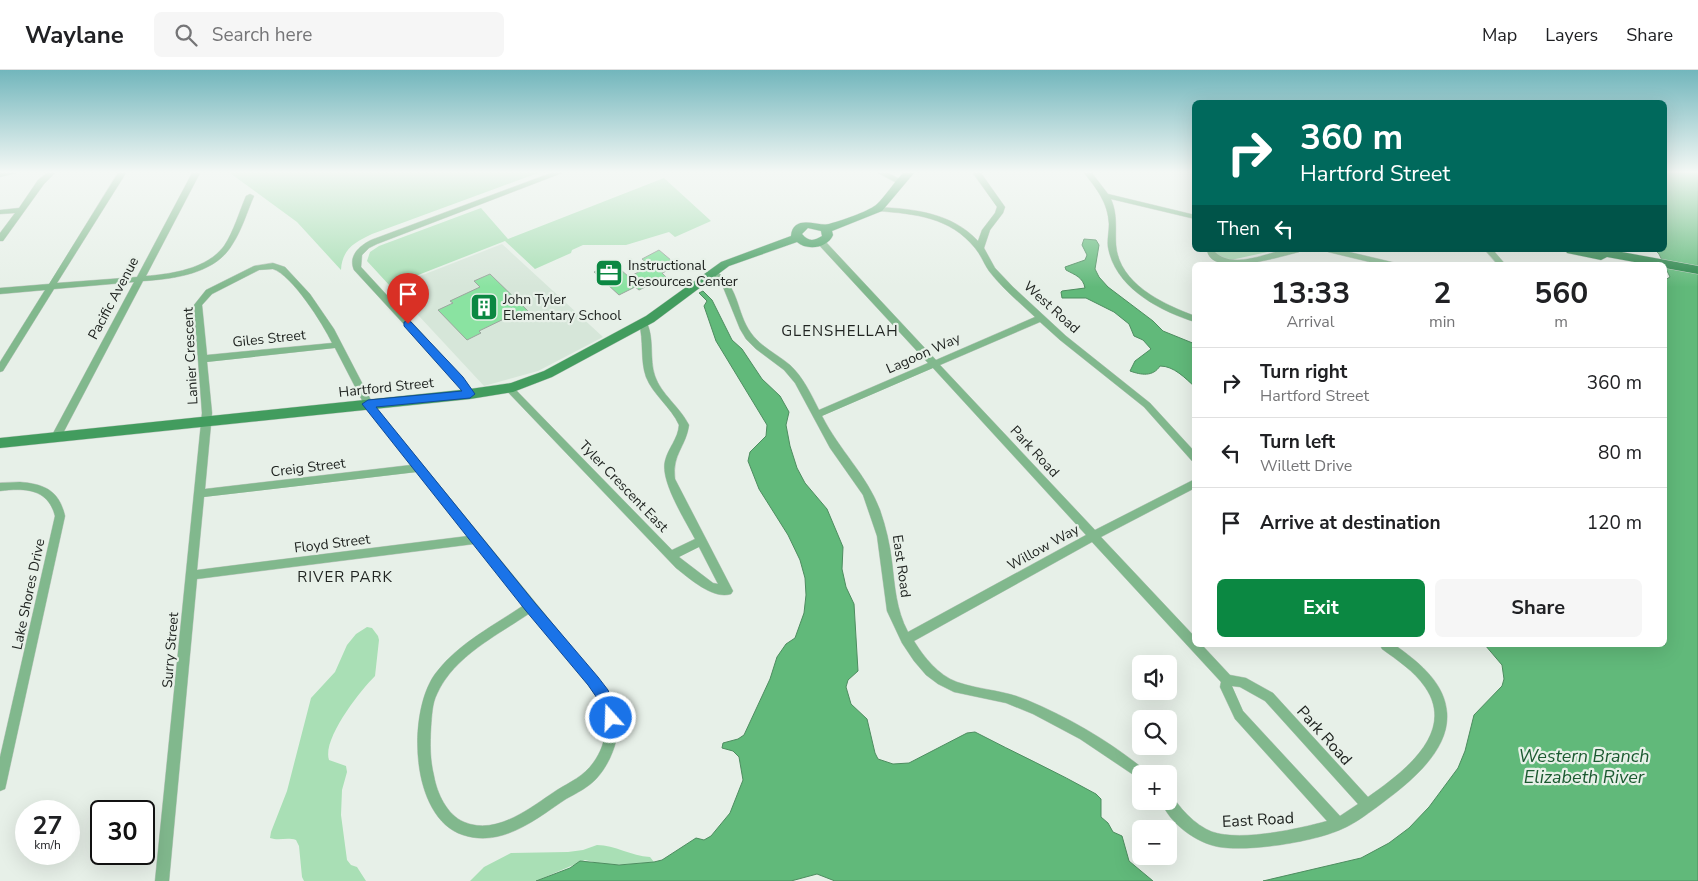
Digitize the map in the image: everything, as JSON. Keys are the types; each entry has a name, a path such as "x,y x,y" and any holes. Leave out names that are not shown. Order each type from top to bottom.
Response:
{"main road":[{"path":"1582,252 1644,262"},
{"path":"1600,252 1644,262"},
{"path":"1667,265 1698,270"},
{"path":"1667,269 1698,275"}],"street":[{"path":"0,239 19,211"},
{"path":"0,369 99,211"},
{"name":"Pacific Avenue","path":"56,437 176,211"},
{"path":"0,291 173,275 216,258 228,246 243,211"},
{"path":"457,211 374,242 363,248 356,256 356,268 460,380 470,394"},
{"name":"Hartford Street","path":"797,238 798,230 805,226 819,225 826,229 873,211"},
{"name":"West Road","path":"911,211 936,217 961,229 980,248 998,276 1042,318 1147,405 1192,455"},
{"path":"980,248 986,230 1000,211"},
{"path":"1110,211 1113,251 1119,267 1125,275 1151,298 1170,309 1192,318"},
{"path":"1169,211 1192,216"},
{"path":"821,242 827,238 826,229"},
{"name":"Hartford Street","path":"797,238 807,244 821,242"},
{"name":"Hartford Street","path":"0,443 470,394 509,388 548,374 643,323 733,261 797,238"},
{"name":"Park Road","path":"821,242 1192,642"},
{"path":"1211,252 1216,259 1227,262"},
{"path":"1243,262 1287,252"},
{"path":"1339,252 1381,262"},
{"path":"1491,252 1499,262"},
{"name":"Lanier Crescent","path":"207,421 198,305 200,300 209,292 257,268 266,266 282,269 319,312 338,344 368,404 530,607 603,694 611,718 612,730 602,759 589,777 527,818 497,830 462,829 447,816 437,802 426,775 424,742 430,696 439,679 458,657 530,607"},
{"name":"East Road","path":"713,273 725,281 749,338 793,375 803,389 833,446 861,482 868,495 883,539 889,594 893,610 906,639 932,673 946,684 968,692 1000,697 1036,710 1092,740 1132,768"},
{"name":"Lagoon Way","path":"816,415 1042,318"},
{"path":"643,323 646,334 647,353 656,388 684,424 682,435 672,452 669,462 670,478 702,540 671,556"},
{"name":"Giles Street","path":"203,359 338,344"},
{"name":"Tyler Crescent East","path":"509,388 688,572 710,587 727,591 702,540"},
{"name":"Surry Street","path":"162,881 207,421"},
{"name":"Creig Street","path":"201,493 419,468"},
{"name":"Willow Way","path":"906,639 1192,485"},
{"name":"Lake Shores Drive","path":"0,487 20,486 41,489 56,501 60,516 4,753 0,785"},
{"name":"Floyd Street","path":"191,574 350,556 476,539"},
{"name":"Park Road","path":"1197,647 1227,680 1242,682 1269,697 1363,808"},
{"path":"1363,808 1401,781 1414,769 1436,739 1441,726 1440,703 1429,683 1409,661 1389,647"},
{"name":"Park Road","path":"1227,680 1226,687 1231,700 1243,720 1339,824"},
{"name":"East Road","path":"1175,810 1193,829 1207,837 1230,842 1304,834 1339,824 1363,808"}],"shaded area":[{"path":"282,211 435,211 372,234 355,243 347,251 341,270 297,222"},
{"path":"473,211 483,211 508,239 580,211 700,211 711,221 675,237 669,232 626,245 583,245 572,250 571,253 535,269 505,241 390,286 367,261 370,252 379,246"},
{"path":"502,244 603,337 538,371 484,386 392,287"},
{"path":"1214,252 1267,252 1231,260 1224,259"},
{"path":"367,627 372,628 379,640 375,676 344,716 331,740 328,751 329,760 346,766 347,772 342,790 341,815 347,860 351,865 357,867 366,881 304,881 299,846 296,840 270,838 271,832 287,791 311,698 335,672 347,645 356,634"},
{"path":"597,845 604,845 636,855 650,857 654,862 611,864 585,860 536,881 470,881 484,867 511,853 568,852 583,850"}],"water":[{"name":"Western Branch Elizabeth River","path":"1667,211 1698,211 1698,881 1263,881 1361,858 1389,843 1409,828 1429,807 1458,768 1465,751 1474,715 1502,686 1504,679 1502,665 1487,647 1667,647 1667,279 1670,277 1667,271 1667,262 1663,262 1657,252 1667,252"},
{"path":"1084,239 1096,240 1099,245 1095,269 1108,287 1153,321 1163,331 1192,343 1192,384 1170,368 1160,366 1154,372 1146,374 1130,371 1135,361 1151,349 1143,340 1134,336 1129,324 1114,312 1086,298 1062,298 1062,291 1085,288 1080,279 1066,270 1065,267 1085,260 1087,255 1082,245"},
{"path":"703,291 712,300 732,340 742,349 762,379 780,396 789,412 786,425 797,468 805,483 827,509 843,547 842,569 846,587 854,604 858,671 848,680 846,687 851,704 867,719 878,759 893,764 909,763 967,733 975,732 1096,794 1101,799 1101,817 1108,823 1113,832 1122,836 1129,861 1153,881 835,881 817,874 791,881 536,881 570,868 580,861 619,865 662,860 696,838 704,840 711,836 730,813 743,780 739,757 733,751 722,748 723,743 738,739 744,735 770,679 777,657 786,644 795,638 804,613 805,578 800,560 788,535 759,489 748,461 750,452 766,436 767,425 716,341 704,306 707,301 699,293"}],"building":[{"name":"Instructional Resources Center","path":"659,250 678,266 662,273 666,277 639,290 635,287 619,295 594,272 613,263 629,277 650,266 642,259"},
{"name":"John Tyler Elementary School","path":"490,274 528,311 513,318 510,316 479,331 481,333 467,340 438,310 453,303 450,301 480,287 474,281"}],"place":[{"name":"Instructional Resources Center","path":"609,273"},
{"name":"John Tyler Elementary School","path":"484,307"}],"district":[{"name":"GLENSHELLAH","path":"840,331"},
{"name":"RIVER PARK","path":"345,577"}],"route":[{"path":"408,324 460,380 470,394 368,404 369,406 530,607 593,681 603,694 611,718"}]}
